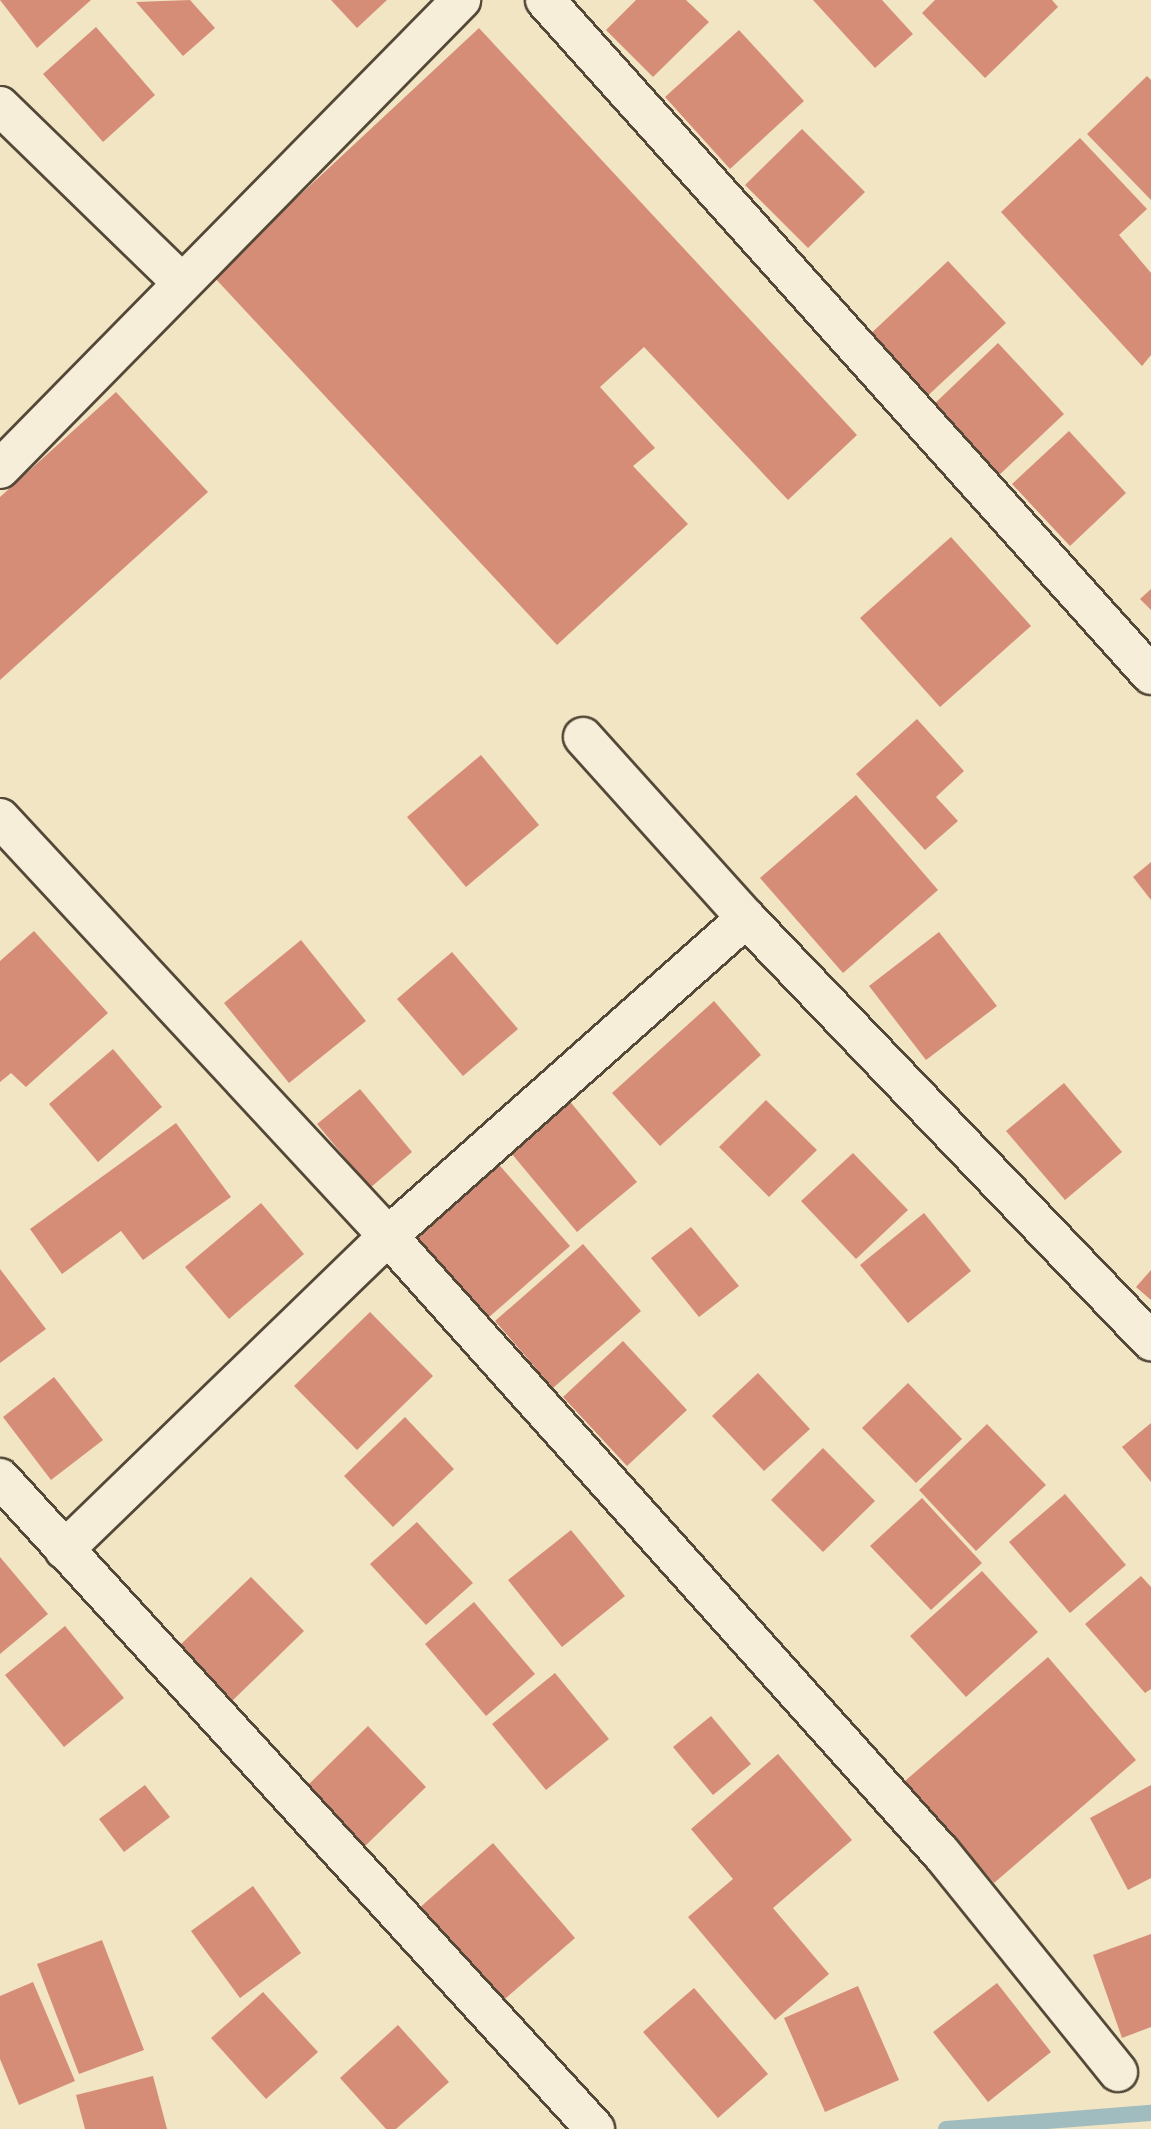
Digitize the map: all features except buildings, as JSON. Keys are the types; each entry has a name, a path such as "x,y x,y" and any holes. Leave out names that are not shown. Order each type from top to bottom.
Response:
{"street":[{"path":"0,469 180,281 460,0"},
{"path":"545,0 1151,675"},
{"path":"0,106 180,281"},
{"path":"583,737 746,918 1151,1341"},
{"path":"0,818 388,1236 941,1853 1118,2073"},
{"path":"64,1550 388,1236 746,918"},
{"path":"0,1478 525,2058 594,2126"}],"waterway":[{"path":"946,2129 1151,2113"}]}
